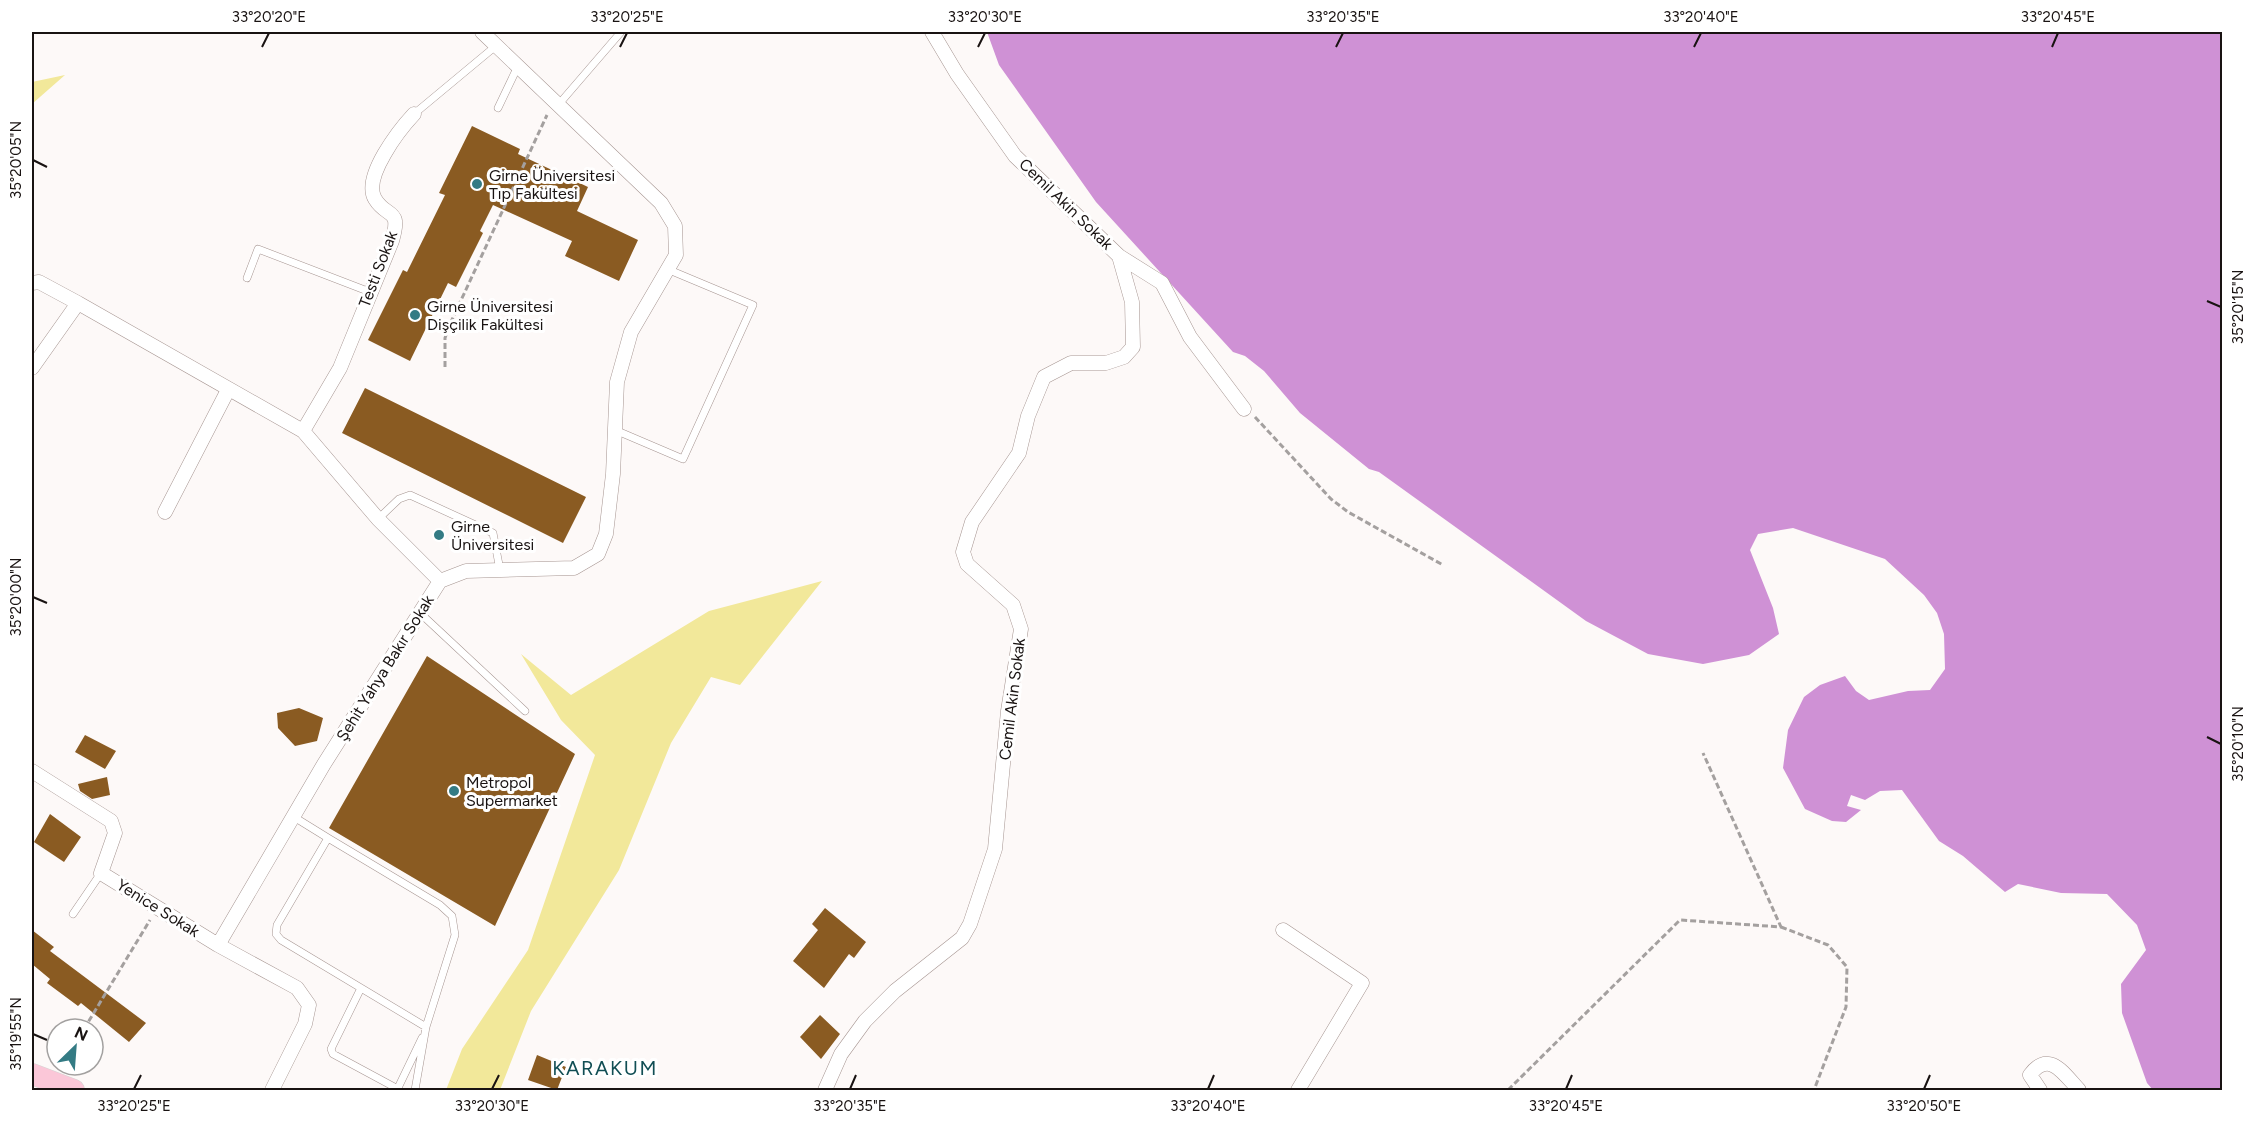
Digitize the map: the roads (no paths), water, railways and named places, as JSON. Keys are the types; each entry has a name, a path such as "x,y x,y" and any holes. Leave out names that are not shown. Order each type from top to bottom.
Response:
{"main road":[{"path":"32,1074 74,1090"}],"street":[{"name":"Şehit Yahya Bakır Sokak","path":"218,945 440,581 466,571 574,568 598,554 606,534 617,382 631,332 676,255 675,226 662,203 482,32"},
{"name":"Cemil Akin Sokak","path":"825,1090 842,1054 865,1021 895,991 962,938 970,924 995,849 1008,711 1021,628 1014,605 967,564 963,552 972,522 1019,453 1028,416 1044,377 1071,363 1106,363 1124,357 1132,347 1132,302 1119,256 1016,156 957,74 932,32"},
{"name":"Testi Sokak","path":"303,431 340,368 396,226 394,218 375,199 372,183 377,167 401,128 414,114"},
{"path":"1119,256 1162,283 1190,337 1244,409"},
{"path":"32,283 39,282 78,303 303,431 378,519 440,581"},
{"path":"32,368 78,303"},
{"path":"165,513 228,390"},
{"name":"Yenice Sokak","path":"32,771 111,821 115,833 101,873 218,945"},
{"path":"1283,930 1362,983 1298,1090"},
{"path":"218,945 297,988 309,1005 305,1024 272,1090"},
{"path":"2040,1090 2030,1075 2036,1066 2048,1063 2058,1068 2079,1090"}],"lane":[{"path":"556,102 621,32"},
{"path":"414,114 496,45"},
{"path":"498,108 518,66"},
{"path":"247,278 258,249 370,292"},
{"path":"614,430 683,459 753,305 668,269"},
{"path":"378,519 399,499 410,495 493,533 500,570"},
{"path":"420,613 525,711"},
{"path":"294,817 440,905 452,916 455,934 426,1027 397,1090 333,1054 331,1049 361,988"},
{"path":"328,838 277,925 276,934 281,940 426,1027"},
{"path":"73,914 101,873"},
{"path":"415,1090 426,1027"}],"place":[{"name":"Girne Üniversitesi Tıp Fakültesi","path":"477,184"},
{"name":"Girne Üniversitesi Dişçilik Fakültesi","path":"415,315"},
{"name":"Girne Üniversitesi","path":"439,535"},
{"name":"Metropol Supermarket","path":"454,791"}],"district":[{"name":"KARAKUM","path":"605,1068"}]}
